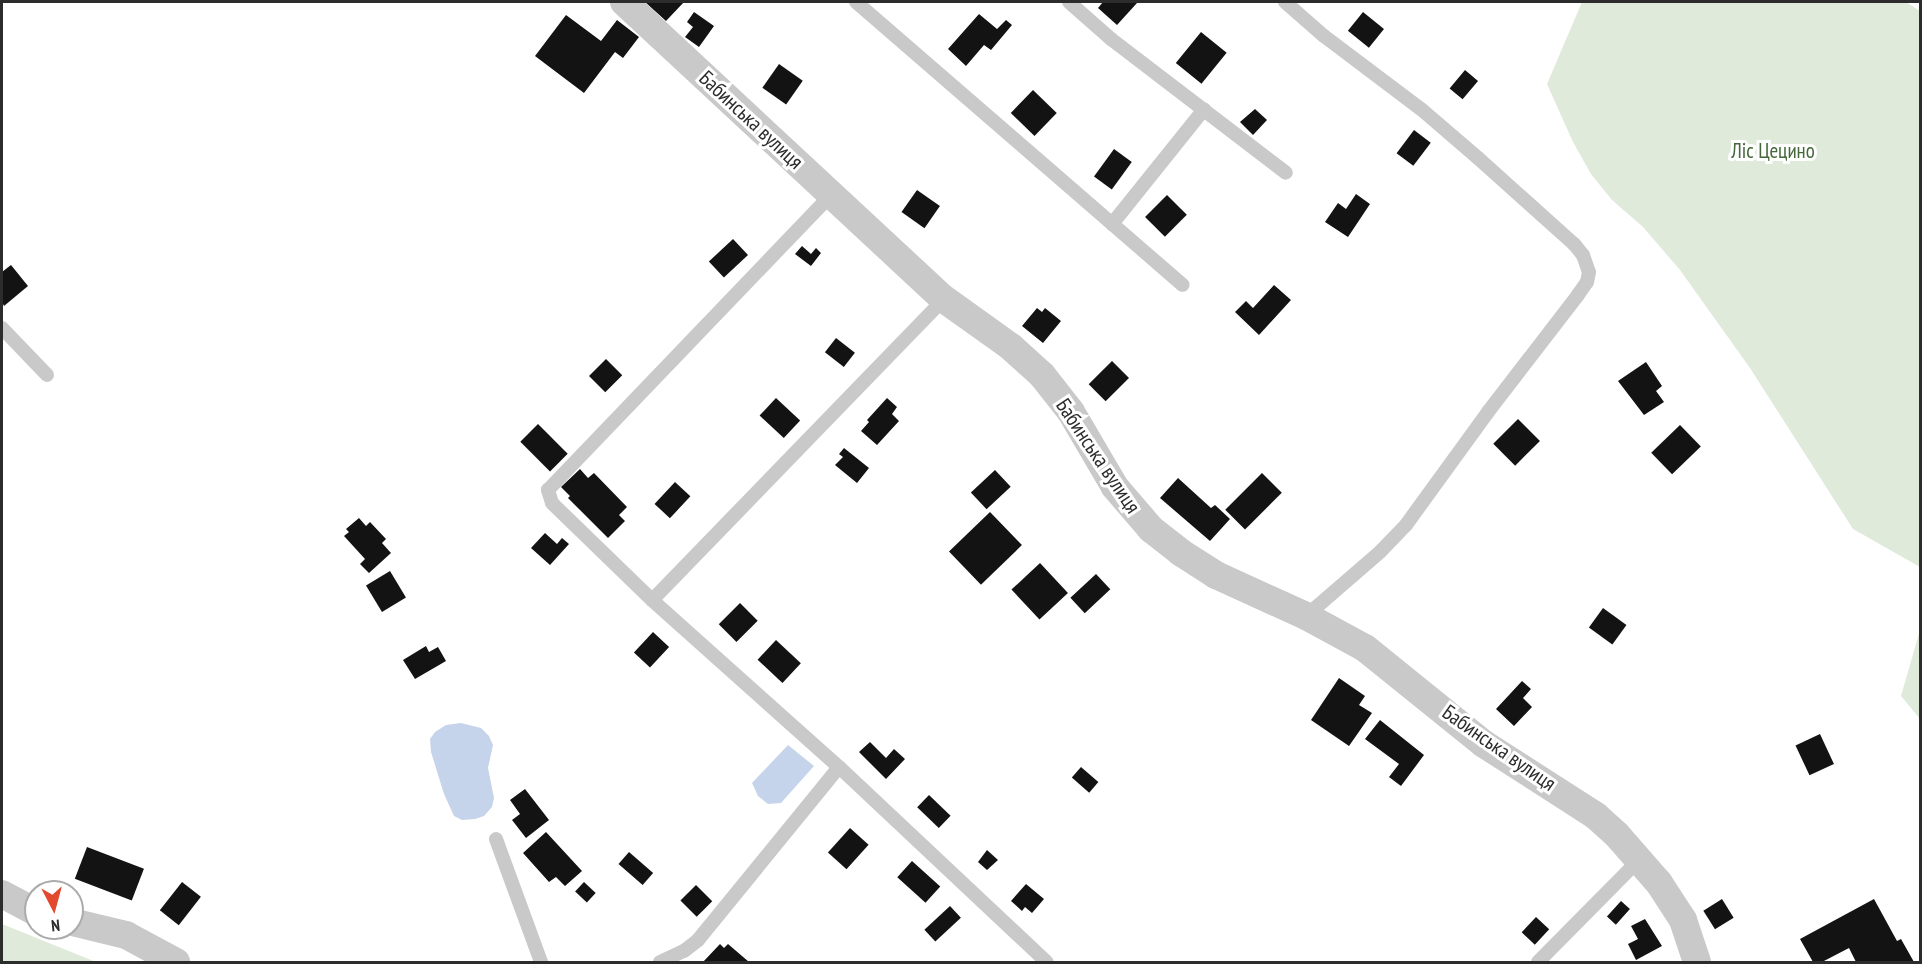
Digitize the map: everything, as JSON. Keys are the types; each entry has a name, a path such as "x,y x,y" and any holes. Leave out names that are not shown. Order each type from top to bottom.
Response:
{"street":[{"name":"Бабинська вулиця","path":"624,2 944,299 1011,348 1042,375 1082,428 1115,487 1151,530 1216,575 1306,616 1381,659 1484,744 1596,816 1640,859 1659,883 1683,920 1697,963"},
{"path":"2,894 24,906"},
{"path":"84,925 126,934 176,963"}],"lane":[{"path":"856,2 1183,285"},
{"path":"1069,2 1111,39 1286,173"},
{"path":"1285,2 1324,36 1421,109 1478,158 1574,244 1583,255 1589,272 1587,282 1578,295 1488,412 1406,525 1380,552 1306,616"},
{"path":"1112,224 1204,109"},
{"path":"832,194 548,490 552,503 652,600 839,767 1047,963"},
{"path":"652,600 944,299"},
{"path":"2,328 47,375"},
{"path":"660,963 684,951 698,940 839,767"},
{"path":"496,839 541,963"},
{"path":"1538,963 1640,859"}],"green space":[{"name":"Ліс Цецино","path":"1582,2 1906,2 1920,11 1920,567 1853,529 1750,368 1680,270 1643,227 1612,200 1591,174 1573,142 1547,84"},
{"path":"1920,630 1920,719 1901,696"},
{"path":"2,924 24,933 24,940 42,940 96,962 2,962"}],"water":[{"path":"461,723 481,728 489,736 493,745 488,768 494,798 492,807 484,816 475,819 462,820 454,816 444,794 431,752 430,739 435,732 446,725"},
{"path":"788,745 814,766 781,803 768,804 758,796 752,783"}],"building":[{"path":"645,2 684,2 666,21"},
{"path":"1103,2 1137,3 1117,25 1098,8"},
{"path":"694,12 714,26 699,47 685,37 693,27 687,22"},
{"path":"1363,12 1384,29 1369,48 1348,31"},
{"path":"979,14 997,29 1006,20 1012,25 991,50 984,45 966,66 948,49"},
{"path":"566,15 601,41 617,20 639,37 623,58 615,52 584,93 535,56"},
{"path":"1201,32 1227,53 1201,84 1176,63"},
{"path":"779,64 803,81 786,104 762,88"},
{"path":"1465,70 1478,81 1463,99 1450,88"},
{"path":"1033,90 1057,113 1035,136 1011,113"},
{"path":"1255,109 1267,120 1253,135 1240,122"},
{"path":"1414,130 1431,143 1413,166 1397,153"},
{"path":"1114,149 1132,162 1112,189 1094,177"},
{"path":"917,190 940,206 924,228 902,212"},
{"path":"1356,194 1370,204 1348,237 1325,222 1338,203 1346,209"},
{"path":"1167,195 1187,215 1165,237 1145,217"},
{"path":"733,239 748,255 724,278 709,262"},
{"path":"802,246 811,254 816,248 821,253 811,266 795,254"},
{"path":"11,265 28,286 4,306 2,272"},
{"path":"1274,285 1291,300 1259,335 1235,312 1246,301 1253,308"},
{"path":"1037,308 1042,312 1045,308 1061,321 1043,343 1022,326"},
{"path":"836,338 855,353 844,367 825,352"},
{"path":"606,359 622,375 605,392 589,376"},
{"path":"1112,361 1129,378 1106,401 1089,384"},
{"path":"1646,362 1662,386 1656,391 1664,402 1644,415 1618,381"},
{"path":"776,398 800,421 784,438 760,416"},
{"path":"887,398 897,407 892,414 899,421 877,445 861,431 869,422 867,420"},
{"path":"1518,419 1540,441 1515,466 1493,444"},
{"path":"538,424 568,454 550,471 520,442"},
{"path":"1680,425 1701,447 1672,474 1651,453"},
{"path":"844,448 869,468 857,483 835,465 843,457 839,454"},
{"path":"580,469 588,478 594,473 627,507 619,515 625,521 608,538 568,498 570,496 561,487"},
{"path":"995,470 1011,487 987,509 971,493"},
{"path":"1262,473 1282,493 1245,530 1225,510"},
{"path":"1178,478 1211,508 1215,505 1230,519 1210,541 1160,498"},
{"path":"675,482 690,496 670,518 655,504"},
{"path":"990,512 1022,545 981,585 949,552"},
{"path":"359,518 366,526 370,522 386,539 382,543 391,553 369,573 360,564 365,559 344,536 349,532 346,529"},
{"path":"545,533 557,544 562,538 569,544 550,565 531,548"},
{"path":"1040,563 1068,593 1039,620 1011,590"},
{"path":"390,571 406,598 382,612 366,585"},
{"path":"1096,574 1110,589 1085,613 1070,598"},
{"path":"740,603 758,621 736,642 719,624"},
{"path":"1603,608 1626,625 1612,644 1589,627"},
{"path":"653,632 669,647 650,667 634,652"},
{"path":"776,640 801,663 782,683 758,660"},
{"path":"426,646 429,652 438,647 446,661 415,679 403,660"},
{"path":"1339,678 1365,696 1359,705 1372,713 1349,746 1311,720"},
{"path":"1522,681 1531,689 1523,698 1532,707 1514,726 1496,709"},
{"path":"1380,720 1424,755 1401,786 1389,777 1399,764 1365,739"},
{"path":"1820,734 1834,764 1809,775 1796,745"},
{"path":"870,742 886,758 894,749 905,759 886,779 859,752"},
{"path":"1081,767 1098,782 1089,793 1072,778"},
{"path":"525,789 549,820 526,838 512,820 520,814 510,800"},
{"path":"929,795 951,816 939,828 917,807"},
{"path":"850,828 869,845 846,869 828,853"},
{"path":"546,832 582,871 565,886 556,877 549,882 523,853"},
{"path":"87,847 144,869 132,901 84,882 84,880 75,879"},
{"path":"987,850 998,860 987,870 978,862"},
{"path":"629,852 653,873 643,885 619,864"},
{"path":"912,861 940,886 926,903 897,877"},
{"path":"182,882 201,897 179,925 160,910"},
{"path":"584,882 596,893 587,902 575,892"},
{"path":"1026,884 1044,899 1032,913 1025,907 1022,911 1011,901"},
{"path":"696,885 712,901 697,917 680,901"},
{"path":"1722,899 1734,918 1715,929 1703,911"},
{"path":"1874,899 1897,941 1901,939 1914,962 1856,962 1849,948 1822,962 1813,962 1800,939"},
{"path":"1621,901 1630,909 1616,925 1607,917"},
{"path":"950,906 961,918 935,942 924,930"},
{"path":"1536,917 1549,929 1535,945 1522,932"},
{"path":"1645,919 1662,946 1636,960 1628,944 1638,939 1631,926"},
{"path":"720,944 724,948 728,944 749,962 703,962"}]}
